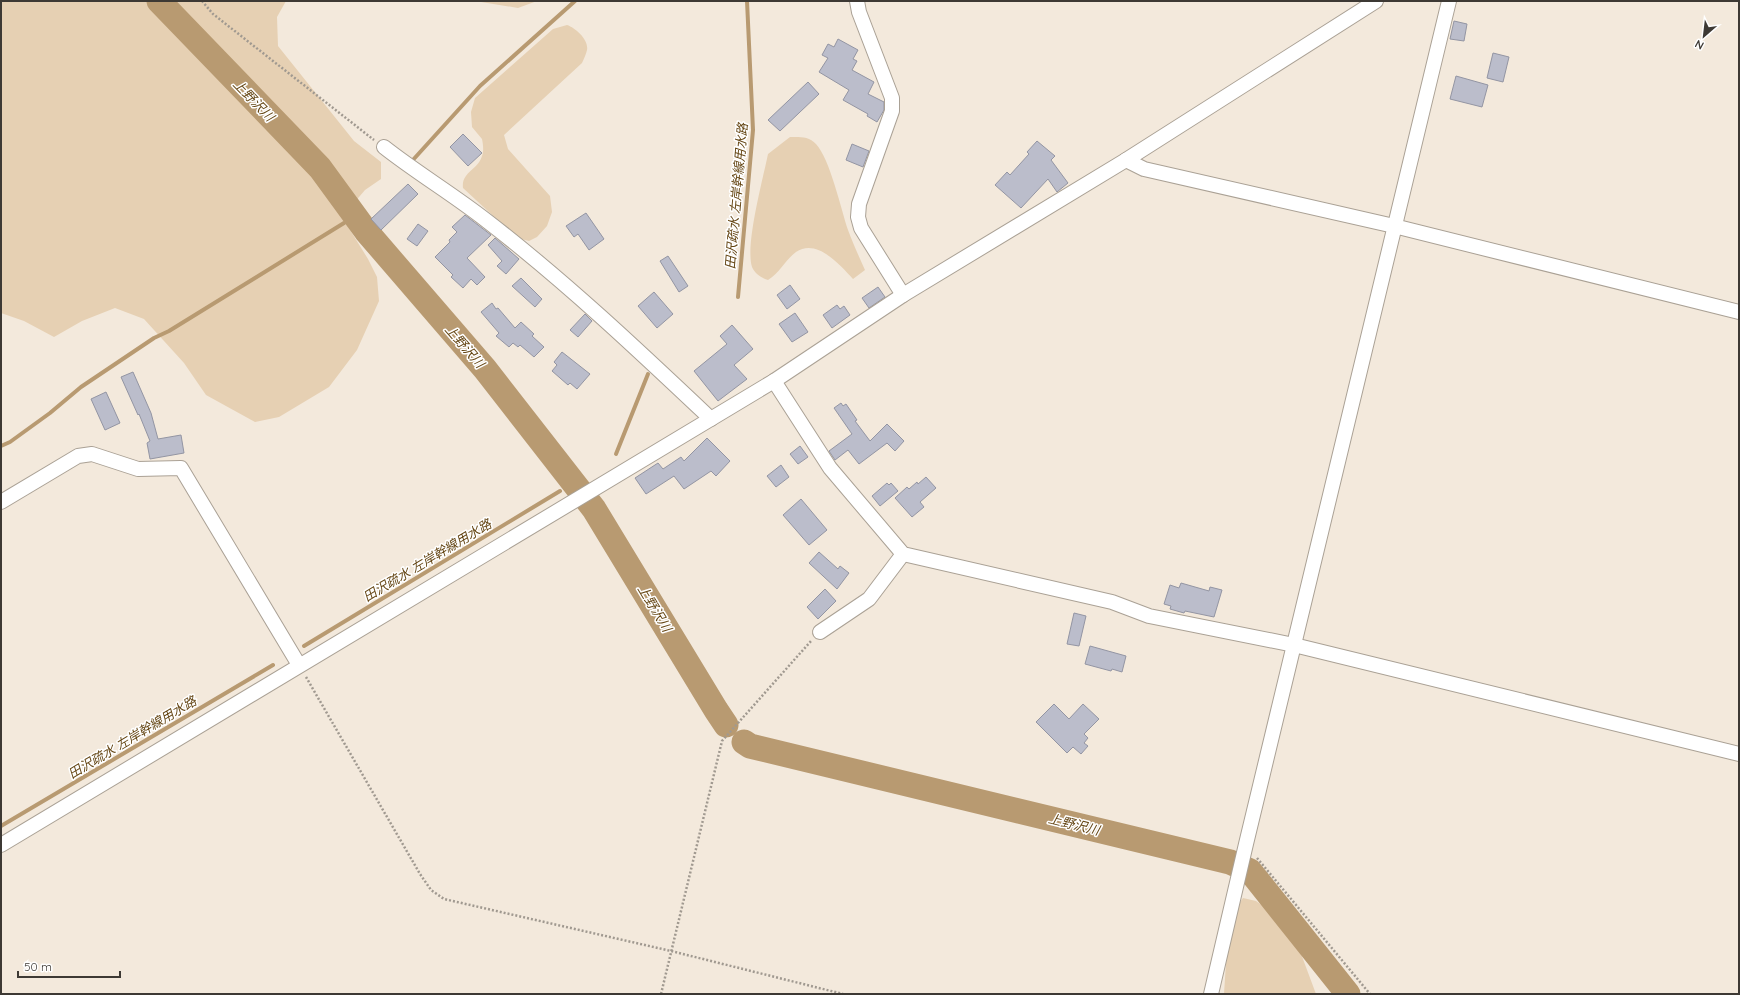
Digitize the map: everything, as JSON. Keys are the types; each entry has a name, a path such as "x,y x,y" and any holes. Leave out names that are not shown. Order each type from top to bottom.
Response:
{"street":[{"path":"857,1 859,12 892,98 892,111 859,204 858,217 861,228 903,295"},
{"path":"1,845 774,381 903,295 1126,160 1376,1"},
{"path":"1211,994 1244,849 1449,1"},
{"path":"384,147 486,220 540,263 591,306 711,419"},
{"path":"1126,160 1144,168 1394,226 1739,312"},
{"path":"774,381 830,468 903,554 1112,602 1149,616 1294,645 1739,754"},
{"path":"1,502 78,456 92,454 138,469 181,468 299,665"},
{"path":"820,632 869,600 903,554"}],"path":[{"path":"202,1 213,14 384,147"},
{"path":"661,994 722,741 820,632"},
{"path":"299,665 431,890 444,899 671,951 843,994"},
{"path":"1244,849 1370,994"}],"shaded area":[{"path":"1,1 286,1 277,17 278,46 354,141 381,162 381,179 365,190 342,217 368,259 377,277 379,301 357,350 329,387 279,417 255,422 206,395 184,363 144,319 115,308 82,321 54,337 24,321 1,313"},
{"path":"475,1 537,1 518,8"},
{"path":"567,25 578,32 586,42 587,50 582,63 504,135 508,149 550,196 552,212 547,226 537,237 529,241 517,238 463,188 465,178 480,161 483,152 482,139 472,127 471,112 475,98 553,29"},
{"path":"790,137 804,138 813,141 821,151 826,161 835,185 848,230 865,270 853,279 828,255 812,248 796,252 776,274 768,280 755,272 752,267 750,257 753,228 768,154"},
{"path":"1243,898 1256,901 1273,914 1297,943 1316,994 1224,994 1230,930 1238,907"}],"building":[{"path":"1454,21 1467,24 1464,41 1450,39"},
{"path":"838,39 858,50 853,59 857,61 852,70 874,82 868,94 884,102 884,110 877,122 867,116 868,114 843,100 849,90 819,72 828,58 822,55 828,44 834,47"},
{"path":"1493,53 1509,57 1503,82 1487,78"},
{"path":"1456,76 1488,85 1482,107 1450,99"},
{"path":"808,82 819,94 780,131 768,120"},
{"path":"463,134 482,153 468,166 450,147"},
{"path":"1037,141 1055,156 1051,160 1068,183 1057,192 1048,179 1021,208 995,185 1007,172 1010,175 1029,154 1027,152"},
{"path":"852,144 869,151 863,167 846,160"},
{"path":"408,184 418,194 381,230 371,219"},
{"path":"586,213 604,239 589,250 578,234 574,237 566,226"},
{"path":"465,215 491,235 467,258 485,277 477,285 471,279 463,288 451,277 453,275 435,257 450,242 449,240 457,232 452,227"},
{"path":"418,224 428,231 417,246 407,239"},
{"path":"495,238 519,259 506,274 497,266 502,261 488,245"},
{"path":"668,256 688,286 679,292 660,261"},
{"path":"521,278 542,299 535,307 512,286"},
{"path":"790,285 800,299 787,309 777,295"},
{"path":"878,287 885,297 869,308 862,298"},
{"path":"654,292 673,314 657,328 638,306"},
{"path":"492,303 515,328 521,322 534,334 532,336 544,347 534,357 520,345 518,347 513,343 509,347 496,336 499,333 481,312"},
{"path":"837,305 840,309 844,306 850,315 832,328 823,315"},
{"path":"795,313 808,332 792,342 779,324"},
{"path":"585,314 592,321 578,337 570,330"},
{"path":"732,325 753,349 734,365 747,379 718,401 694,371 727,344 720,336"},
{"path":"562,352 590,374 577,389 570,383 568,385 552,371 557,365 554,362"},
{"path":"133,372 151,413 158,439 181,435 184,453 150,459 147,443 150,441 121,377"},
{"path":"106,392 120,423 105,430 91,399"},
{"path":"841,403 843,406 846,404 857,420 855,421 870,441 887,424 904,441 895,451 887,443 859,464 848,450 835,460 829,451 852,434 834,408"},
{"path":"707,438 730,461 716,476 711,471 684,489 674,476 646,494 635,478 658,463 663,469 681,457 684,461"},
{"path":"800,446 808,457 798,464 790,454"},
{"path":"781,465 789,477 776,487 767,476"},
{"path":"926,477 936,488 920,502 924,507 912,517 895,498 907,487 909,489"},
{"path":"887,483 889,485 891,483 898,491 880,506 872,496"},
{"path":"801,499 827,530 809,545 783,515"},
{"path":"819,552 838,569 840,566 849,573 837,589 809,563"},
{"path":"1181,583 1209,591 1210,587 1222,590 1214,617 1185,611 1184,613 1170,609 1171,606 1164,604 1170,585 1179,588"},
{"path":"825,589 836,601 818,619 807,607"},
{"path":"1074,613 1086,616 1079,646 1067,644"},
{"path":"1090,646 1126,656 1122,672 1112,669 1111,671 1085,664"},
{"path":"1054,704 1069,719 1083,704 1099,719 1084,734 1088,738 1084,743 1088,746 1081,754 1073,747 1067,753 1036,722"}],"waterway":[{"name":"上野沢川","path":"159,1 320,168 366,231 485,369 594,509 726,725"},
{"path":"412,161 480,86 575,1"},
{"name":"田沢疏水 左岸幹線用水路","path":"738,297 753,130 747,1"},
{"path":"1,446 10,442 50,413 81,387 154,338 169,331 344,223"},
{"name":"田沢疏水 左岸幹線用水路","path":"616,454 648,374"},
{"name":"田沢疏水 左岸幹線用水路","path":"304,646 560,491"},
{"name":"田沢疏水 左岸幹線用水路","path":"1,826 273,665"},
{"name":"上野沢川","path":"744,742 750,746 1230,862 1250,871 1348,994"}]}
